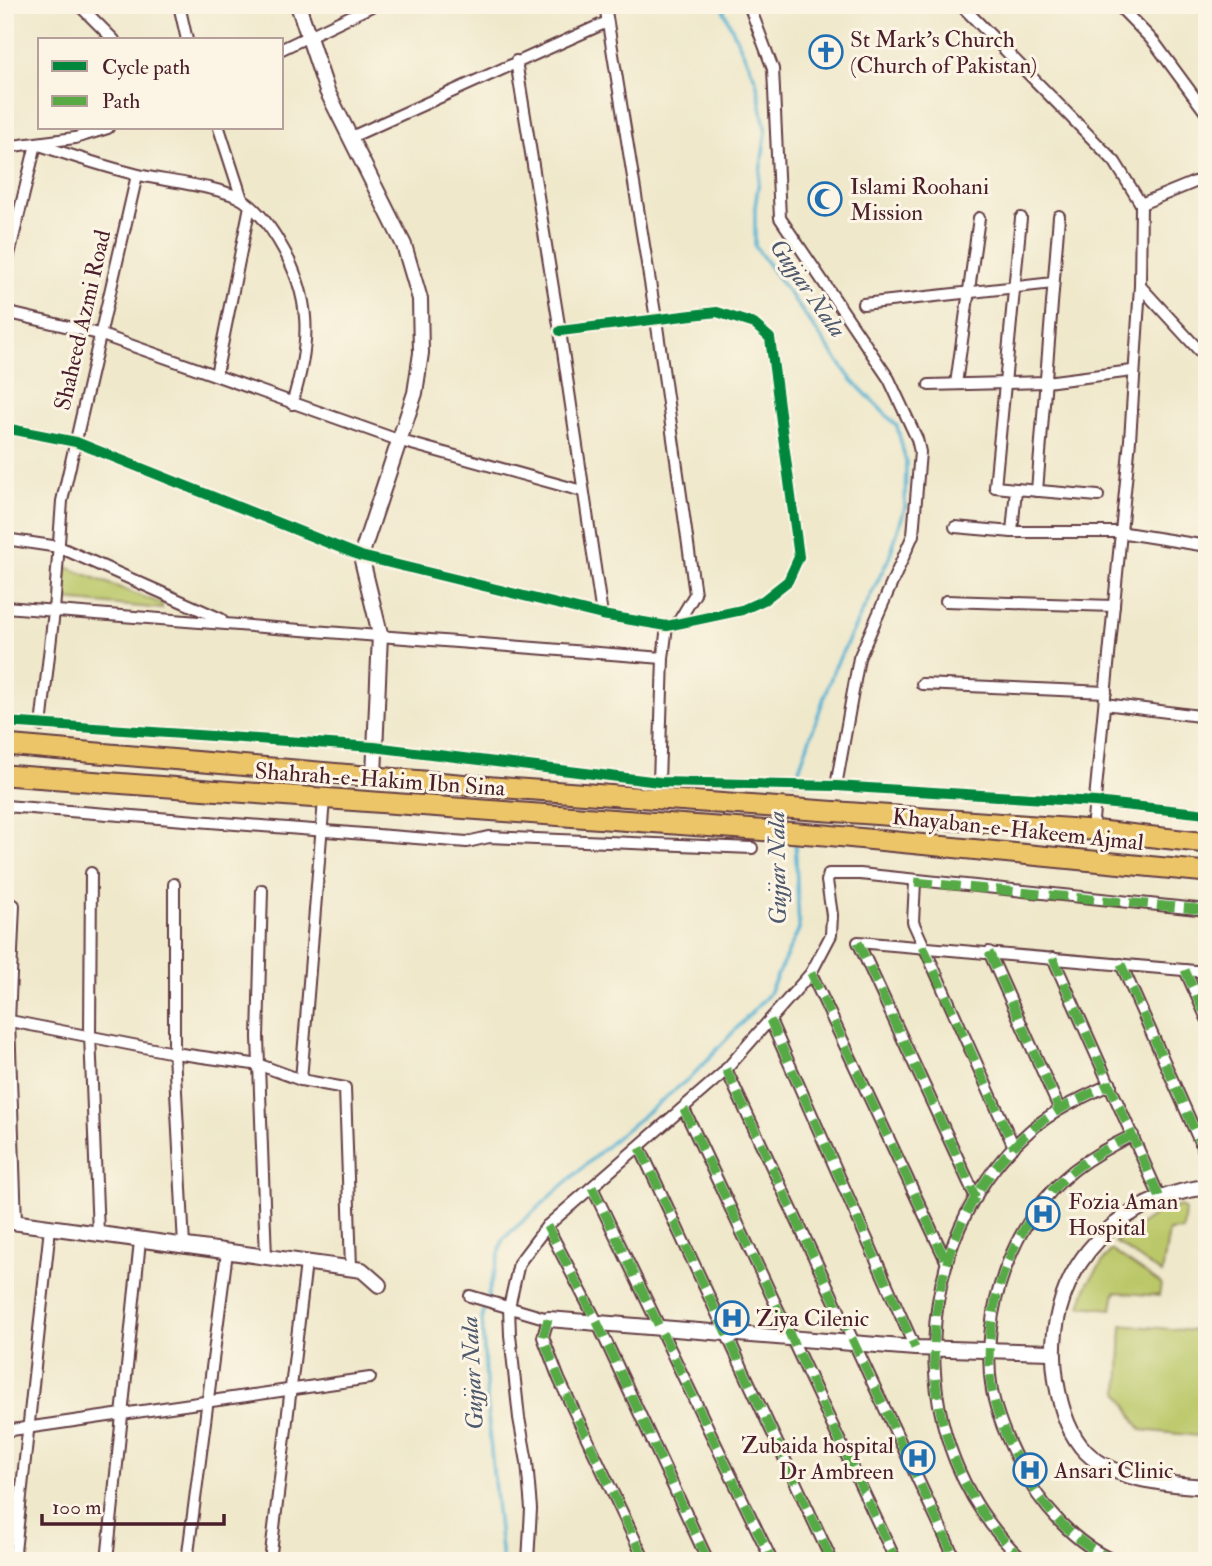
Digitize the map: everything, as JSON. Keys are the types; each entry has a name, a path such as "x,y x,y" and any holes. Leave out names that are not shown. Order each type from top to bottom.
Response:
{"highway":[{"name":"Shahrah-e-Hakim Ibn Sina","path":"5,745 835,813"},
{"name":"Shahrah-e-Hakim Ibn Sina","path":"5,775 324,800 752,839 825,835"},
{"name":"Khayaban-e-Hakeem Ajmal","path":"835,813 1092,830 1207,843"},
{"name":"Khayaban-e-Hakeem Ajmal","path":"825,835 1207,872"}],"street":[{"path":"79,5 112,38"},
{"path":"179,5 187,38"},
{"path":"298,5 327,91 404,246 420,299 421,353 415,393 360,556 380,634 374,776"},
{"path":"284,48 373,5"},
{"path":"605,5 656,319 695,594 672,625 663,658 659,782"},
{"path":"749,5 773,69 780,218 889,379 917,439 919,452 913,535 859,658 836,786"},
{"path":"961,5 1115,162 1141,204 1140,286 1132,371 1130,440 1092,830"},
{"path":"1118,5 1154,42 1207,114"},
{"path":"349,138 607,22"},
{"path":"516,61 602,615"},
{"path":"5,147 36,144 99,130"},
{"path":"216,375 246,202 220,130"},
{"path":"36,144 138,175 246,202 266,220 291,261 305,302 307,340 303,369 292,404"},
{"path":"5,271 36,144"},
{"name":"Shaheed Azmi Road","path":"41,726 54,611 62,501 138,175"},
{"path":"1141,204 1207,177"},
{"path":"1037,491 1059,216"},
{"path":"956,384 979,218"},
{"path":"1021,218 995,487 1098,496"},
{"path":"863,304 1053,283"},
{"path":"1140,286 1207,359"},
{"path":"5,312 99,334 401,441 582,491"},
{"path":"5,428 76,442 360,556 602,615 672,625 742,610 764,600 788,581 799,557 770,338 754,324 717,312 560,331"},
{"path":"929,384 1046,382 1132,371"},
{"path":"1012,532 1016,489"},
{"path":"955,527 1012,532 1119,533 1207,546"},
{"path":"5,539 59,547 229,623"},
{"path":"946,601 1114,606"},
{"path":"5,607 663,658"},
{"path":"922,684 1106,691"},
{"path":"1105,704 1207,717"},
{"path":"5,722 374,747 659,782 836,786 1095,802 1207,814"},
{"path":"301,1080 324,800"},
{"path":"5,806 467,842 489,837 752,839"},
{"path":"91,873 90,1034 98,1233"},
{"path":"528,1561 531,1509 505,1305 519,1263 547,1226 640,1148 726,1069 811,972 831,935 832,915 827,881 829,874 860,874 915,882 1207,910"},
{"path":"915,882 914,922 1014,1147"},
{"path":"174,884 174,1053 184,1247"},
{"path":"262,890 260,1065 266,1258"},
{"path":"5,905 14,905 7,1021 11,1222 351,1268 362,1270 379,1285"},
{"path":"976,1198 858,942 1207,972"},
{"path":"989,952 1059,1108"},
{"path":"1053,958 1160,1198"},
{"path":"1121,964 1207,1158"},
{"path":"1185,970 1207,1019"},
{"path":"811,972 947,1263"},
{"path":"769,1020 915,1348"},
{"path":"7,1021 90,1034 174,1053 260,1065 301,1080 345,1088 351,1268"},
{"path":"726,1069 957,1561"},
{"path":"1023,1560 978,1508 958,1474 945,1440 934,1391 942,1281 953,1243 976,1198 1014,1147 1059,1108 1111,1084"},
{"path":"684,1109 896,1561"},
{"path":"1116,1561 1064,1526 1029,1483 1007,1438 996,1403 989,1352 994,1311 1005,1270 1019,1239 1042,1203 1072,1171 1107,1147 1133,1135"},
{"path":"640,1148 832,1561"},
{"path":"592,1187 772,1561"},
{"path":"1207,1187 1160,1198 1133,1211 1088,1249 1071,1275 1059,1301 1052,1352 1066,1423 1086,1452 1110,1469 1136,1477 1207,1486"},
{"path":"547,1226 597,1322 708,1561"},
{"path":"14,1561 50,1228"},
{"path":"107,1561 140,1241"},
{"path":"187,1561 226,1252"},
{"path":"270,1561 306,1263"},
{"path":"470,1296 548,1319 791,1336 915,1348 1052,1352"},
{"path":"548,1319 543,1337 559,1379 645,1561"},
{"path":"5,1431 370,1378"}],"green space":[{"path":"66,567 162,604 162,609 64,600"},
{"path":"1180,1206 1185,1210 1183,1230 1169,1231 1162,1274 1115,1242 1159,1212"},
{"path":"1111,1250 1161,1284 1159,1296 1115,1292 1112,1309 1080,1306 1088,1283"},
{"path":"1122,1325 1207,1332 1207,1437 1141,1430 1119,1392"}],"waterway":[{"name":"Gujjar Nala","path":"721,5 756,80 766,132 755,207 755,246 851,379 897,426 906,462 905,508 889,558 834,669 795,781"},
{"name":"Gujjar Nala","path":"502,1561 489,1430 482,1318 503,1239 618,1136 692,1076 768,995 799,929 795,838"}],"marked path":[{"path":"915,882 1207,910"},
{"path":"858,942 976,1198"},
{"path":"923,946 1014,1147"},
{"path":"989,952 1059,1108"},
{"path":"1053,958 1160,1198"},
{"path":"1121,964 1207,1158"},
{"path":"1185,970 1207,1019"},
{"path":"811,973 947,1263"},
{"path":"770,1020 915,1348"},
{"path":"726,1069 956,1561"},
{"path":"1024,1561 984,1514 955,1461 939,1403 934,1344 941,1284 960,1227 990,1174 1041,1122 1111,1084"},
{"path":"684,1109 896,1561"},
{"path":"1116,1561 1086,1545 1073,1534 1048,1508 1028,1480 1003,1429 992,1391 989,1361 996,1300 1017,1241 1033,1214 1052,1190 1074,1170 1133,1135"},
{"path":"640,1148 832,1561"},
{"path":"592,1187 772,1561"},
{"path":"547,1226 597,1322 708,1561"},
{"path":"548,1319 543,1337 559,1379 645,1561"}],"cycle path":[{"path":"5,428 76,442 361,556 602,615 667,626 742,610 764,600 788,581 799,557 770,338 754,324 717,312 560,331"},
{"path":"5,722 374,747 659,782 836,786 1095,802 1207,814"}],"place":[{"name":"St Mark's Church (Church of Pakistan)","path":"826,52"},
{"name":"Islami Roohani Mission","path":"825,199"},
{"name":"Fozia Aman Hospital","path":"1043,1214"},
{"name":"Ziya Cilenic","path":"732,1318"},
{"name":"Zubaida hospital Dr Ambreen","path":"918,1458"},
{"name":"Ansari Clinic","path":"1030,1470"}]}
